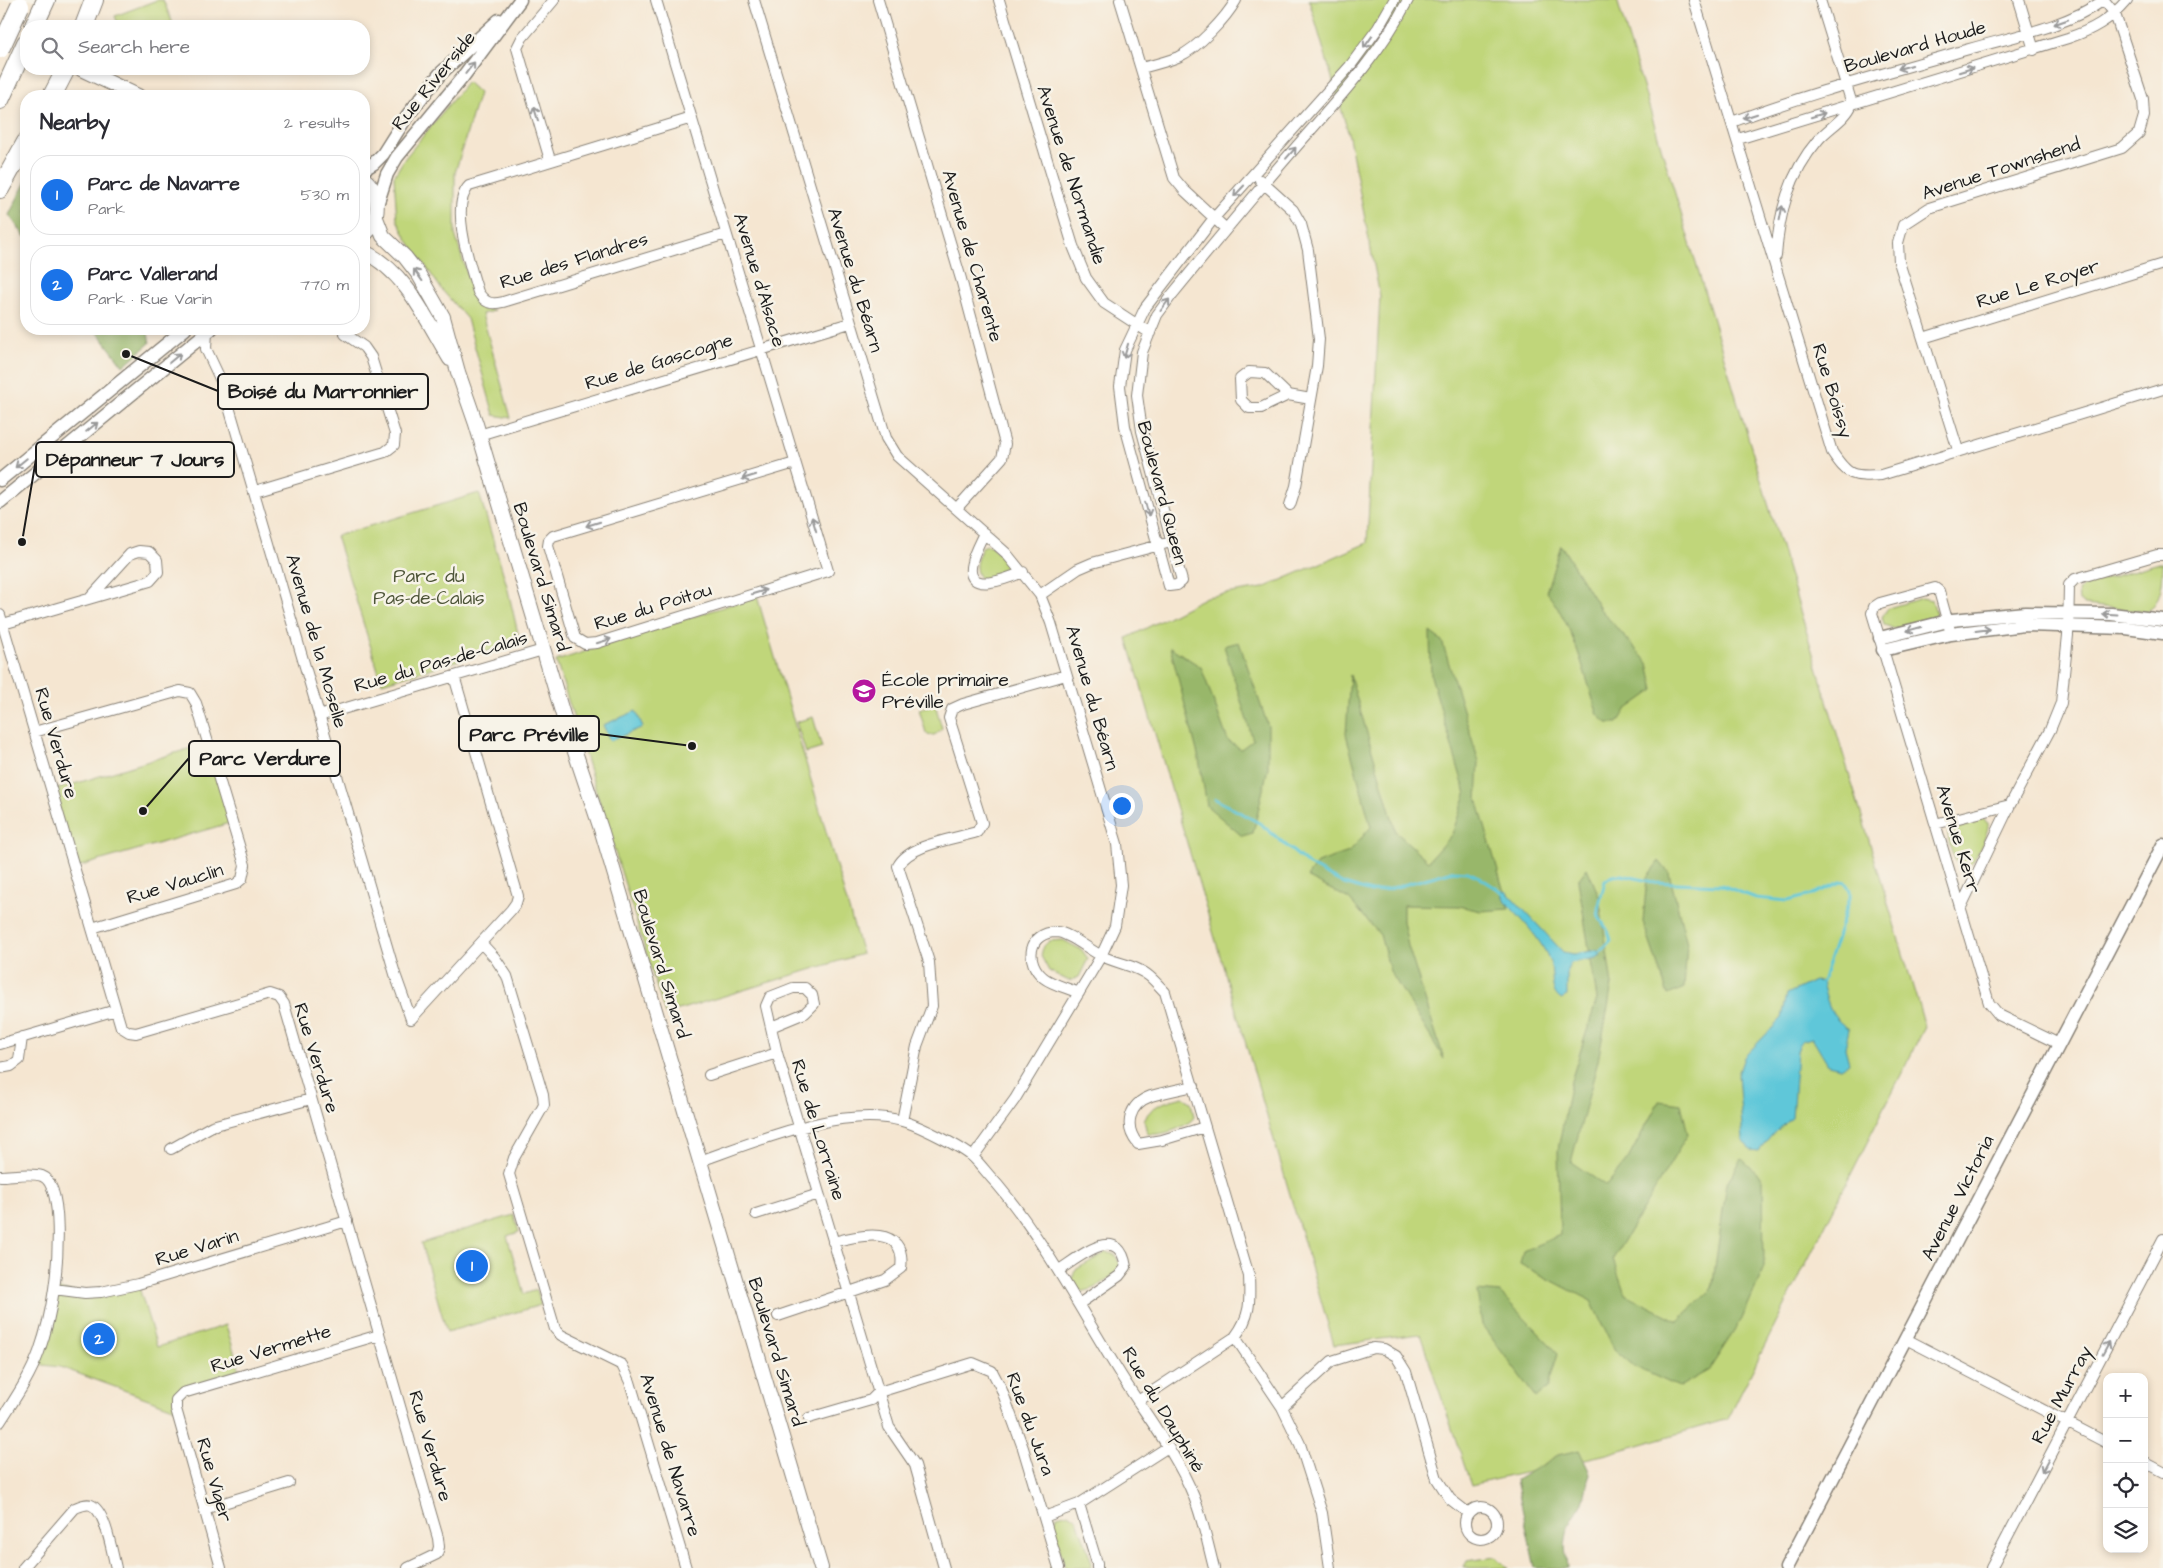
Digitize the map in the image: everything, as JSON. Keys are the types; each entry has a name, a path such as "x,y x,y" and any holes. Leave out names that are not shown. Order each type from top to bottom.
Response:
{"highway":[{"path":"86,20 94,0"},
{"path":"0,49 22,3"},
{"path":"0,100 20,57"},
{"path":"55,90 63,75"},
{"path":"0,190 20,153"}],"main road":[{"path":"0,30 20,40"},
{"path":"94,75 125,90"},
{"name":"Boulevard Simard","path":"370,187 374,192 376,212 385,239 405,257 433,297 443,317 543,650 602,832 821,1568"},
{"path":"370,229 376,212"},
{"name":"Boulevard Simard","path":"370,256 386,265 403,285 458,372"}],"street":[{"path":"550,160 517,48 522,38 554,0"},
{"name":"Avenue d'Alsace","path":"656,0 828,570"},
{"name":"Avenue du Béarn","path":"754,0 881,427 890,447 910,468 984,533 1023,572 1040,594 1051,623 1117,844 1121,885 1115,926 1101,956 1015,1099 973,1157"},
{"name":"Avenue de Charente","path":"878,0 961,279 1005,444 1002,458 957,508"},
{"name":"Avenue de Normandie","path":"999,0 1073,246 1086,278 1104,303 1150,333"},
{"path":"1120,0 1174,178 1184,190 1226,229"},
{"path":"1141,68 1178,57 1187,52 1212,30 1236,0"},
{"name":"Boulevard Queen","path":"1394,0 1370,39 1332,87 1214,218 1145,308 1125,350 1120,386 1125,426 1156,546 1169,586 1177,585 1182,581 1142,431 1136,395 1142,352 1162,309 1264,184 1343,95 1382,44 1408,0"},
{"name":"Rue Boissy","path":"1694,0 1832,452 1844,470 1861,476 1880,475 2163,389"},
{"path":"1820,0 1852,104"},
{"path":"2019,0 2034,50"},
{"name":"Boulevard Houde","path":"1732,122 1846,84 2029,32 2083,14 2104,0"},
{"name":"Avenue Townshend","path":"1958,450 1899,262 1898,243 1903,224 1930,208 2122,148 2140,133 2144,116 2143,100 2115,14 2104,0"},
{"name":"Boulevard Houde","path":"1738,139 2034,50 2093,29 2115,14 2127,0"},
{"name":"Rue Riverside","path":"370,165 383,154 407,116 440,74 516,4"},
{"name":"Rue Riverside","path":"376,212 387,174 397,157 467,72 516,4"},
{"path":"1332,87 1343,95"},
{"name":"Boulevard Houde","path":"1775,262 1783,203 1793,178 1806,154 1819,138 1849,111 1852,104"},
{"name":"Rue des Flandres","path":"692,118 550,160 469,186 465,189 462,196 462,236 478,292 482,299 488,303 503,302 726,234"},
{"path":"1254,175 1293,210 1302,224 1320,339 1296,486 1290,505"},
{"name":"Rue Le Royer","path":"1923,338 2163,264"},
{"name":"Rue de Gascogne","path":"479,434 850,323"},
{"path":"0,480 177,335"},
{"path":"0,502 203,335"},
{"name":"Avenue de la Moselle","path":"208,335 205,346 222,383 255,491 394,974 411,1019 481,943"},
{"path":"255,491 385,452 394,445 395,434 371,356 364,347 346,335"},
{"path":"1288,395 1261,408 1249,408 1241,400 1240,379 1249,372 1265,373 1288,395 1311,399"},
{"name":"Rue du Poitou","path":"795,463 553,536 549,540 548,546 573,631 580,642 585,644 597,643 828,570"},
{"path":"984,533 972,563 971,570 977,581 983,584 991,583 1023,572"},
{"path":"1040,594 1078,569 1171,542"},
{"path":"1,619 90,598 150,581 158,572 157,560 148,552 139,551 130,554 90,598"},
{"path":"1960,907 2010,804 2050,730 2060,703 2069,620 2070,585 2075,579 2157,555 2163,555"},
{"name":"Avenue Kerr","path":"1948,621 1939,592 1935,588 1880,603 1874,608 1872,613 1989,1002 2000,1015 2059,1044"},
{"path":"1882,644 1948,621 2025,613 2069,620 2158,632 2161,616 2069,620 1882,644"},
{"name":"Rue Verdure","path":"1,619 122,1027 129,1032 136,1033 262,995 270,994 279,997 284,1004 438,1538 439,1547 437,1554 408,1568"},
{"path":"1948,621 1951,634"},
{"name":"Rue du Pas-de-Calais","path":"319,716 543,650"},
{"path":"454,676 518,896 511,910 481,943"},
{"path":"902,1121 917,1046 932,1006 929,962 898,866 903,858 917,849 977,832 982,823 949,718 952,709 963,704 1066,676"},
{"name":"Rue Vauclin","path":"34,732 180,691 190,693 196,702 224,799 233,822 245,865 242,879 236,884 92,928"},
{"path":"1935,824 2010,804"},
{"name":"Avenue Victoria","path":"1786,1568 2163,845"},
{"path":"1079,993 1044,978 1039,973 1030,952 1034,941 1043,935 1057,932 1075,940 1101,956 1148,975 1165,992 1249,1276 1251,1304 1244,1325 1235,1336 1138,1401"},
{"name":"Avenue de Navarre","path":"481,943 496,958 507,976 543,1095 544,1104 514,1158 509,1174 555,1329 561,1334 622,1365 630,1382 686,1568"},
{"name":"Rue de Lorraine","path":"771,1027 805,1014 814,1004 812,995 805,988 793,988 770,996 766,1006 777,1053 798,1128 889,1427 915,1465 944,1568"},
{"path":"0,1044 116,1010"},
{"path":"0,1068 11,1066 19,1060 22,1037"},
{"path":"709,1075 777,1053"},
{"path":"1194,1086 1149,1097 1136,1108 1129,1119 1131,1136 1138,1144 1162,1140 1205,1127"},
{"path":"171,1149 212,1126 311,1099"},
{"name":"Rue du Dauphiné","path":"700,1160 798,1128 838,1120 869,1117 902,1121 943,1139 973,1157 1013,1203 1059,1270 1168,1447 1194,1497 1214,1568"},
{"path":"0,1176 42,1176 48,1181 54,1192 56,1204 57,1246 54,1289 46,1330 34,1364 0,1422"},
{"path":"756,1214 819,1194"},
{"name":"Rue Varin","path":"54,1289 85,1293 102,1292 138,1284 347,1222"},
{"path":"778,1316 885,1280 901,1268 903,1255 896,1244 886,1237 862,1234 833,1242"},
{"name":"Rue Murray","path":"1991,1568 2163,1239"},
{"path":"1059,1270 1103,1244 1112,1244 1124,1254 1126,1266 1119,1276 1079,1304"},
{"name":"Rue Vermette","path":"176,1400 183,1393 379,1335"},
{"path":"1235,1336 1282,1408 1300,1444 1322,1513 1330,1568"},
{"path":"1906,1339 2103,1441"},
{"path":"1282,1408 1332,1361 1374,1348 1390,1352 1396,1356 1406,1372 1437,1479 1450,1499 1468,1513"},
{"name":"Rue du Jura","path":"808,1418 871,1400 879,1392 973,1363 992,1371 1001,1388 1023,1448 1059,1568"},
{"name":"Rue Viger","path":"176,1400 176,1409 221,1568"},
{"path":"1044,1517 1079,1504 1168,1447"},
{"path":"2146,1463 2163,1472"},
{"path":"204,1509 289,1483"},
{"path":"1079,1504 1097,1568"},
{"path":"22,1568 75,1508 83,1505 91,1505 100,1513 108,1535 116,1568"}],"green space":[{"path":"157,0 163,0 171,20 117,20 115,16"},
{"path":"1309,0 1617,0 1925,1027 1728,1419 1607,1454 1471,1485 1420,1334 1334,1345 1127,638 1206,597 1263,588 1367,543 1380,296 1348,132"},
{"path":"467,82 479,93 455,173 455,234 474,298 482,307 494,311 482,314 511,418 494,415 467,319 442,290 407,239 397,220 394,176 405,158"},
{"path":"20,193 20,230 9,215"},
{"path":"100,335 148,335 150,343 123,366"},
{"name":"Parc du Pas-de-Calais","path":"479,493 507,586 520,642 382,683 336,536"},
{"path":"1561,545 1600,609 1648,663 1654,690 1626,710 1618,723 1607,723 1598,715 1572,635 1556,605 1546,592"},
{"path":"991,546 1010,566 1008,572 993,580 980,578 976,570 976,562 982,547"},
{"path":"2163,563 2161,590 2156,602 2147,612 2085,605 2079,601 2078,591 2085,585"},
{"path":"757,596 862,954 665,1014 556,661"},
{"path":"1922,598 1932,600 1936,612 1934,617 1894,629 1884,624 1882,617 1888,608"},
{"path":"1430,632 1442,641 1479,762 1477,799 1509,909 1481,911 1459,906 1403,905 1403,921 1408,946 1444,1059 1390,971 1380,935 1349,899 1307,877 1317,863 1349,852 1371,827 1346,734 1350,675 1396,832 1428,861 1452,834 1466,794 1431,676"},
{"path":"1239,642 1268,726 1268,768 1253,833 1242,836 1207,806 1199,759 1170,647 1201,667 1228,741 1241,749 1253,740 1224,646"},
{"path":"935,704 942,728 936,734 931,735 926,733 919,709"},
{"path":"813,717 822,748 806,753 796,722"},
{"path":"208,743 233,822 74,868 51,791"},
{"path":"1981,818 1988,823 1982,845 1970,865 1960,866 1953,856 1948,832 1955,825"},
{"path":"1659,861 1669,873 1687,944 1684,988 1668,995 1643,922 1647,877"},
{"path":"1587,868 1599,896 1612,985 1598,1061 1571,1162 1606,1186 1628,1159 1659,1101 1681,1104 1688,1134 1613,1259 1625,1294 1678,1321 1712,1289 1727,1182 1742,1159 1763,1179 1764,1268 1742,1319 1709,1370 1679,1387 1635,1367 1614,1349 1591,1301 1520,1264 1523,1251 1560,1235 1558,1150 1571,1081 1597,999 1578,880"},
{"path":"1063,940 1082,950 1088,959 1079,977 1069,981 1049,971 1041,956 1043,947 1049,941"},
{"path":"1183,1097 1191,1102 1194,1117 1191,1121 1180,1128 1165,1133 1147,1133 1144,1120 1151,1110 1161,1104"},
{"path":"514,1215 519,1232 507,1236 524,1294 537,1290 541,1305 447,1332 421,1243"},
{"path":"1107,1252 1115,1255 1120,1264 1118,1268 1103,1283 1090,1290 1079,1291 1072,1280 1075,1270"},
{"path":"138,1284 157,1347 226,1325 241,1375 183,1393 176,1409 60,1367 34,1364 54,1289 85,1293"},
{"path":"1477,1291 1500,1293 1558,1353 1548,1387 1536,1398 1482,1325"},
{"path":"1579,1450 1590,1473 1583,1503 1568,1527 1565,1546 1567,1568 1535,1568 1516,1480 1558,1455"},
{"path":"1069,1513 1077,1519 1092,1563 1091,1568 1065,1568 1053,1523 1057,1516"},
{"path":"1495,1557 1509,1568 1464,1568 1467,1561"}],"water":[{"path":"636,711 643,727 610,741 603,725"},
{"path":"1506,891 1563,952 1574,954 1597,950 1601,955 1596,958 1571,963 1567,970 1567,995 1562,1000 1555,993 1550,962 1542,945 1504,900 1502,892"},
{"path":"1814,981 1822,982 1830,1009 1837,1019 1849,1029 1845,1048 1849,1063 1841,1068 1828,1065 1812,1038 1801,1041 1797,1052 1792,1118 1772,1135 1759,1151 1750,1150 1743,1140 1738,1075 1744,1057 1782,1018 1787,994"}],"waterway":[{"path":"1215,799 1261,824 1309,865 1344,884 1371,892 1389,889 1453,871 1468,872 1502,892"},
{"path":"1600,952 1611,940 1608,931 1599,917 1598,909 1605,881 1612,876 1622,875 1653,882 1721,885 1756,898 1788,901 1811,895 1841,882 1846,883 1850,890 1850,898 1822,982"}],"place":[{"name":"Boisé du Marronnier","path":"126,354"},
{"name":"Dépanneur 7 Jours","path":"22,542"},
{"name":"École primaire Préville","path":"864,691"},
{"name":"Parc Préville","path":"692,746"},
{"name":"Parc Verdure","path":"143,811"},
{"name":"Parc de Navarre","path":"472,1266"},
{"name":"Parc Vallerand","path":"99,1339"}]}
